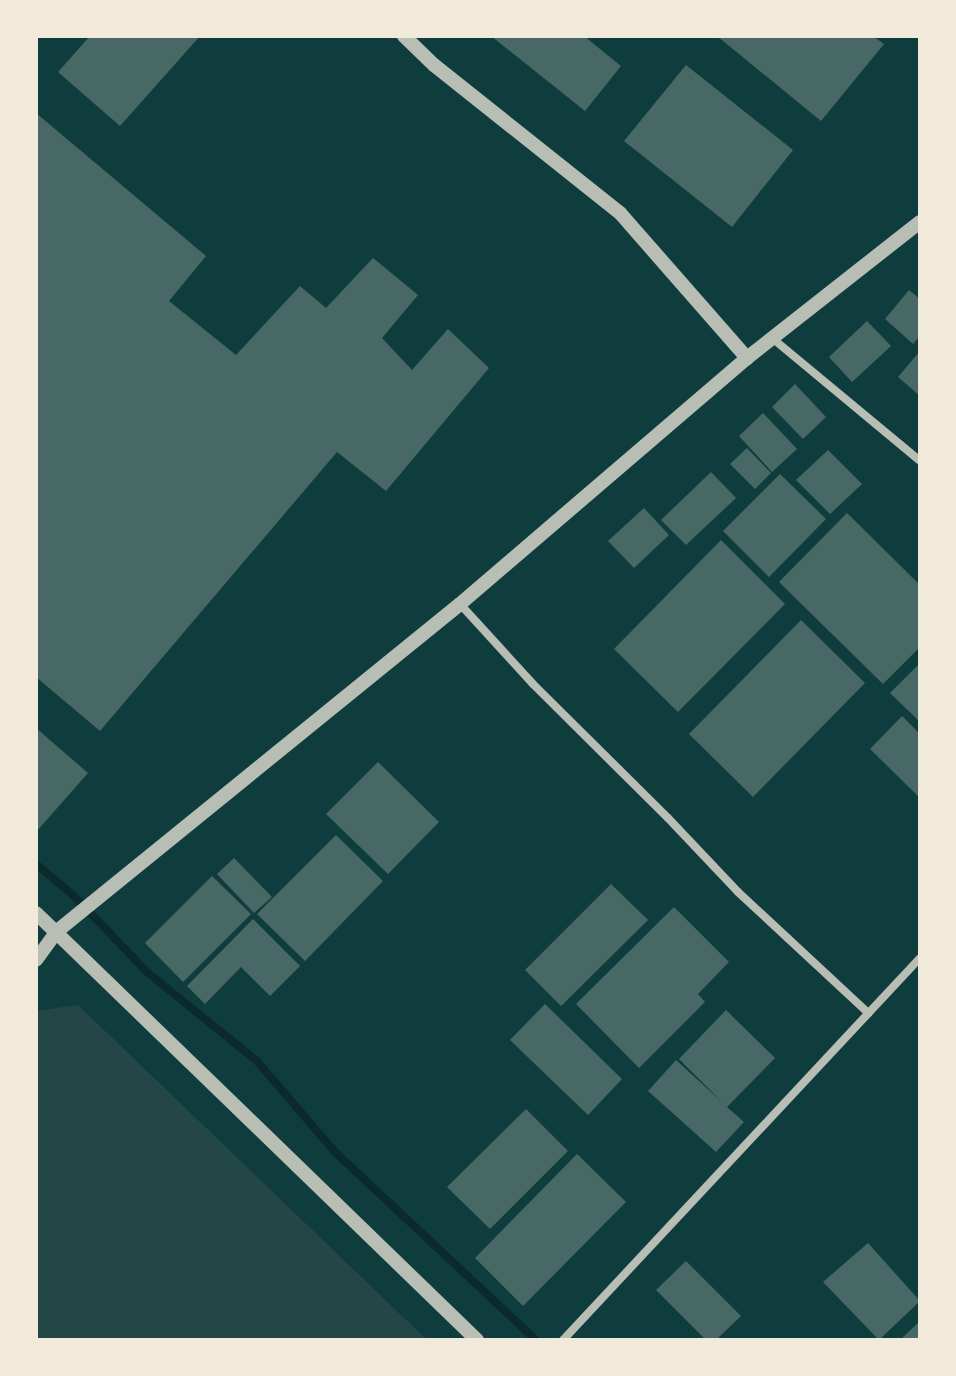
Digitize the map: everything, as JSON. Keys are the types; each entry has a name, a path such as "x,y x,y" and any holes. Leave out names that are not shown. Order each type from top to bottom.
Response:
{"street":[{"path":"404,36 434,65 620,213 747,358"},
{"path":"36,960 56,932 460,604 747,358 920,222"},
{"path":"772,338 920,461"},
{"path":"460,604 533,684 738,892 868,1013"},
{"path":"36,913 477,1340"},
{"path":"563,1340 920,958"}],"shaded area":[{"path":"78,1005 427,1340 36,1340 36,1011"}],"building":[{"path":"90,36 200,36 120,126 58,72"},
{"path":"491,36 584,36 621,66 585,111"},
{"path":"717,36 873,36 884,44 821,121"},
{"path":"686,65 793,150 732,227 624,141"},
{"path":"36,113 206,256 169,301 236,355 300,286 326,308 373,258 418,295 382,338 412,370 448,329 489,368 386,491 337,452 100,731 36,677"},
{"path":"909,290 920,299 920,336 913,344 885,319"},
{"path":"867,321 891,346 852,382 829,357"},
{"path":"920,351 920,396 898,377"},
{"path":"795,384 826,417 803,439 772,407"},
{"path":"763,413 797,449 772,472 739,436"},
{"path":"747,448 771,473 755,489 730,464"},
{"path":"828,450 862,484 830,514 796,480"},
{"path":"711,472 736,498 686,545 661,520"},
{"path":"780,474 826,519 769,577 723,531"},
{"path":"644,508 669,535 634,568 608,541"},
{"path":"847,513 920,585 920,647 883,684 779,582"},
{"path":"721,540 785,604 678,712 614,649"},
{"path":"801,620 865,683 753,797 689,734"},
{"path":"920,663 920,722 890,693"},
{"path":"902,716 920,734 920,798 870,749"},
{"path":"36,728 88,773 36,832"},
{"path":"378,762 439,822 388,874 326,814"},
{"path":"336,835 383,881 305,961 257,914"},
{"path":"234,858 272,897 254,913 217,874"},
{"path":"212,876 251,914 183,982 145,943"},
{"path":"611,884 648,920 561,1006 525,970"},
{"path":"674,907 729,962 698,994 705,1002 639,1068 576,1004"},
{"path":"253,919 300,966 270,996 241,967 205,1004 187,986"},
{"path":"545,1004 622,1079 588,1115 510,1040"},
{"path":"726,1010 775,1058 727,1107 744,1122 716,1152 648,1091 676,1060 722,1102 679,1059"},
{"path":"526,1109 568,1151 490,1229 447,1187"},
{"path":"577,1154 626,1202 523,1306 475,1258"},
{"path":"868,1243 920,1301 879,1340 823,1282"},
{"path":"686,1261 741,1316 716,1340 706,1340 656,1290"},
{"path":"920,1321 920,1340 900,1340"}],"waterway":[{"path":"36,864 75,897 147,972 257,1061 335,1152 536,1340"}]}
